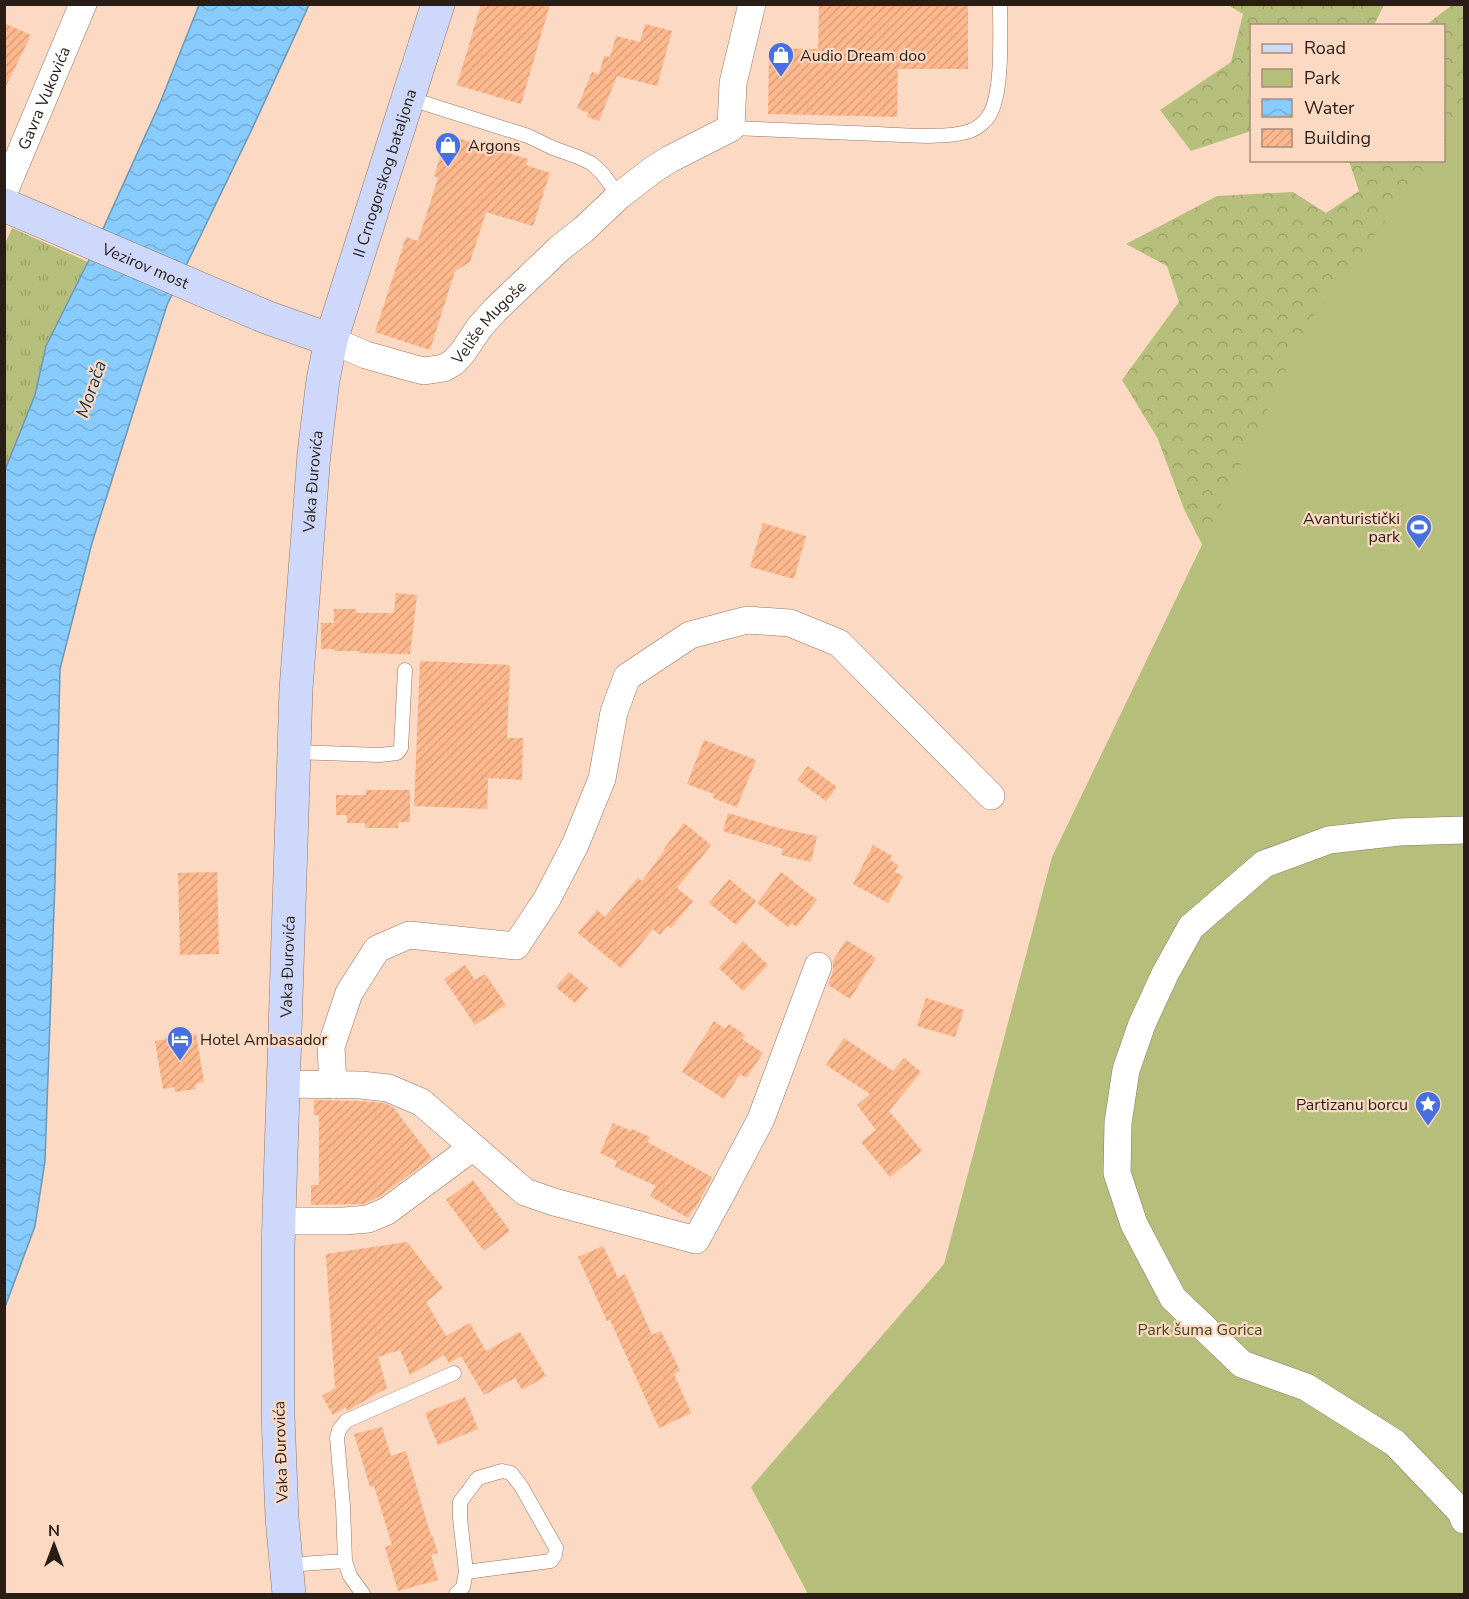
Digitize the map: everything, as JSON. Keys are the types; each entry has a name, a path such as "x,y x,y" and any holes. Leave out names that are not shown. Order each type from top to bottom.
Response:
{"street":[{"name":"Gavra Vukovića","path":"9,202 83,4"},
{"name":"II Crnogorskog bataljona","path":"331,340 438,4"},
{"path":"731,128 733,83 752,4"},
{"name":"Veliše Mugoše","path":"331,340 366,355 424,371 444,368 454,362 463,352 479,328 495,310 619,196 670,159 731,128"},
{"name":"Vezirov most","path":"9,202 276,321 331,340"},
{"name":"Vaka Đurovića","path":"287,1580 278,1416 278,1248 296,690 314,454 323,380 331,340"},
{"path":"333,1085 331,1047 349,993 377,949 409,935 516,946 547,899 575,845 598,790 614,712 627,677 690,635 747,620 790,623 839,643 991,796"},
{"path":"1464,830 1399,832 1329,840 1264,864 1191,927 1146,1014 1126,1071 1118,1124 1117,1173 1134,1224 1173,1298 1242,1364 1306,1387 1395,1443 1461,1512 1464,1520"},
{"path":"283,1084 361,1085 388,1088 421,1101 525,1192 696,1240 761,1119 818,966"},
{"path":"298,1221 368,1219 387,1211 473,1147"}],"lane":[{"path":"731,128 921,136 969,131 985,120 991,113 995,102 1000,47 1000,4"},
{"path":"408,98 528,136 591,163 602,173 619,196"},
{"path":"294,752 380,755 397,753 401,748 405,670"},
{"path":"363,1594 350,1576 345,1561 344,1506 337,1438 339,1430 346,1421 454,1373"},
{"path":"456,1594 463,1587 466,1572 460,1502 478,1478 501,1471 511,1473 521,1486 556,1548 555,1555 550,1561 466,1572"},
{"path":"287,1580 345,1561"}],"green space":[{"path":"1228,5 1384,5 1374,24 1250,24 1250,131 1191,151 1160,110 1231,62 1243,14"},
{"path":"1452,5 1464,5 1464,812 1227,593 1184,509 1157,437 1122,380 1179,302 1167,266 1126,244 1217,196 1293,192 1326,213 1359,191 1349,162 1445,162 1445,24 1427,24"},
{"name":"Park šuma Gorica","path":"1464,115 1464,1594 808,1594 751,1487 944,1264 1052,857 1309,322 1429,162 1445,162 1445,142"},
{"path":"12,228 88,262 46,346 35,395 5,470 4,246"}],"water":[{"name":"Morača","path":"199,5 309,5 167,305 92,543 60,669 45,1161 35,1226 5,1307 5,470 35,395 46,346 88,262 160,103"}],"building":[{"path":"481,4 550,4 521,104 457,85"},
{"path":"819,4 968,4 968,69 898,69 897,117 768,114 769,48 818,49"},
{"path":"4,23 31,35 4,90"},
{"path":"645,24 672,31 657,86 617,76 599,121 587,117 589,113 577,108 592,72 599,74 604,56 610,57 616,36 640,42"},
{"path":"451,136 528,159 526,165 550,173 533,226 486,212 470,262 455,271 430,350 375,332 406,237 418,241 438,178 434,176 440,157 444,159"},
{"path":"763,523 806,536 794,579 750,567"},
{"path":"396,593 417,595 410,654 359,653 359,651 321,649 321,623 334,623 334,609 356,609 356,613 394,613"},
{"path":"420,661 510,665 507,738 523,738 522,780 488,778 487,809 414,806"},
{"path":"704,740 756,760 737,807 713,798 714,794 687,784"},
{"path":"808,766 837,787 826,801 797,780"},
{"path":"366,790 410,790 410,822 398,822 398,828 365,828 365,823 347,823 347,815 336,815 336,795 366,795"},
{"path":"728,813 778,828 817,836 811,862 781,855 783,849 723,831"},
{"path":"684,823 711,845 677,888 693,901 671,928 667,926 660,935 653,929 621,968 578,933 597,910 605,917 638,878 642,881"},
{"path":"873,845 892,856 890,860 898,865 895,872 903,876 888,903 853,884"},
{"path":"217,872 219,954 180,955 178,873"},
{"path":"781,872 817,900 796,927 792,923 788,927 757,903"},
{"path":"729,879 756,901 736,925 709,903"},
{"path":"846,940 876,958 850,999 828,985 833,971 833,961"},
{"path":"743,941 768,965 743,991 719,968"},
{"path":"465,965 475,980 485,974 506,1005 475,1025 444,979"},
{"path":"569,972 588,988 575,1003 556,987"},
{"path":"926,998 964,1010 955,1037 917,1026"},
{"path":"714,1021 725,1029 729,1024 745,1035 742,1039 763,1053 746,1078 740,1074 724,1099 682,1072"},
{"name":"Hotel Ambasador","path":"187,1033 188,1036 196,1034 204,1082 195,1084 196,1089 175,1092 174,1087 163,1089 155,1041 166,1039 166,1036"},
{"path":"844,1038 893,1071 904,1058 921,1072 889,1111 922,1151 890,1177 861,1142 876,1130 857,1105 870,1094 826,1065"},
{"path":"314,1100 384,1103 393,1107 432,1158 379,1197 364,1204 311,1205 311,1185 319,1185 319,1115 314,1115"},
{"path":"613,1123 650,1137 647,1142 712,1177 688,1218 650,1196 656,1186 615,1167 617,1161 600,1153"},
{"path":"473,1180 510,1231 484,1251 446,1200"},
{"path":"407,1242 443,1288 426,1302 446,1336 470,1323 486,1351 520,1332 546,1376 522,1390 515,1378 484,1395 461,1356 449,1363 444,1355 410,1375 400,1350 378,1357 387,1388 347,1411 346,1407 333,1415 322,1396 335,1388 326,1254"},
{"path":"603,1246 618,1278 625,1274 652,1335 661,1331 680,1371 674,1374 691,1413 659,1428 610,1320 607,1321 578,1257"},
{"path":"465,1397 478,1429 438,1445 425,1413"},
{"path":"382,1427 391,1456 406,1451 438,1553 431,1555 438,1580 398,1591 385,1547 392,1545 374,1486 370,1487 354,1434"}],"place":[{"name":"Audio Dream doo","path":"781,78"},
{"name":"Argons","path":"448,168"},
{"name":"Avanturistički park","path":"1419,550"},
{"name":"Hotel Ambasador","path":"180,1062"},
{"name":"Partizanu borcu","path":"1428,1127"}]}
